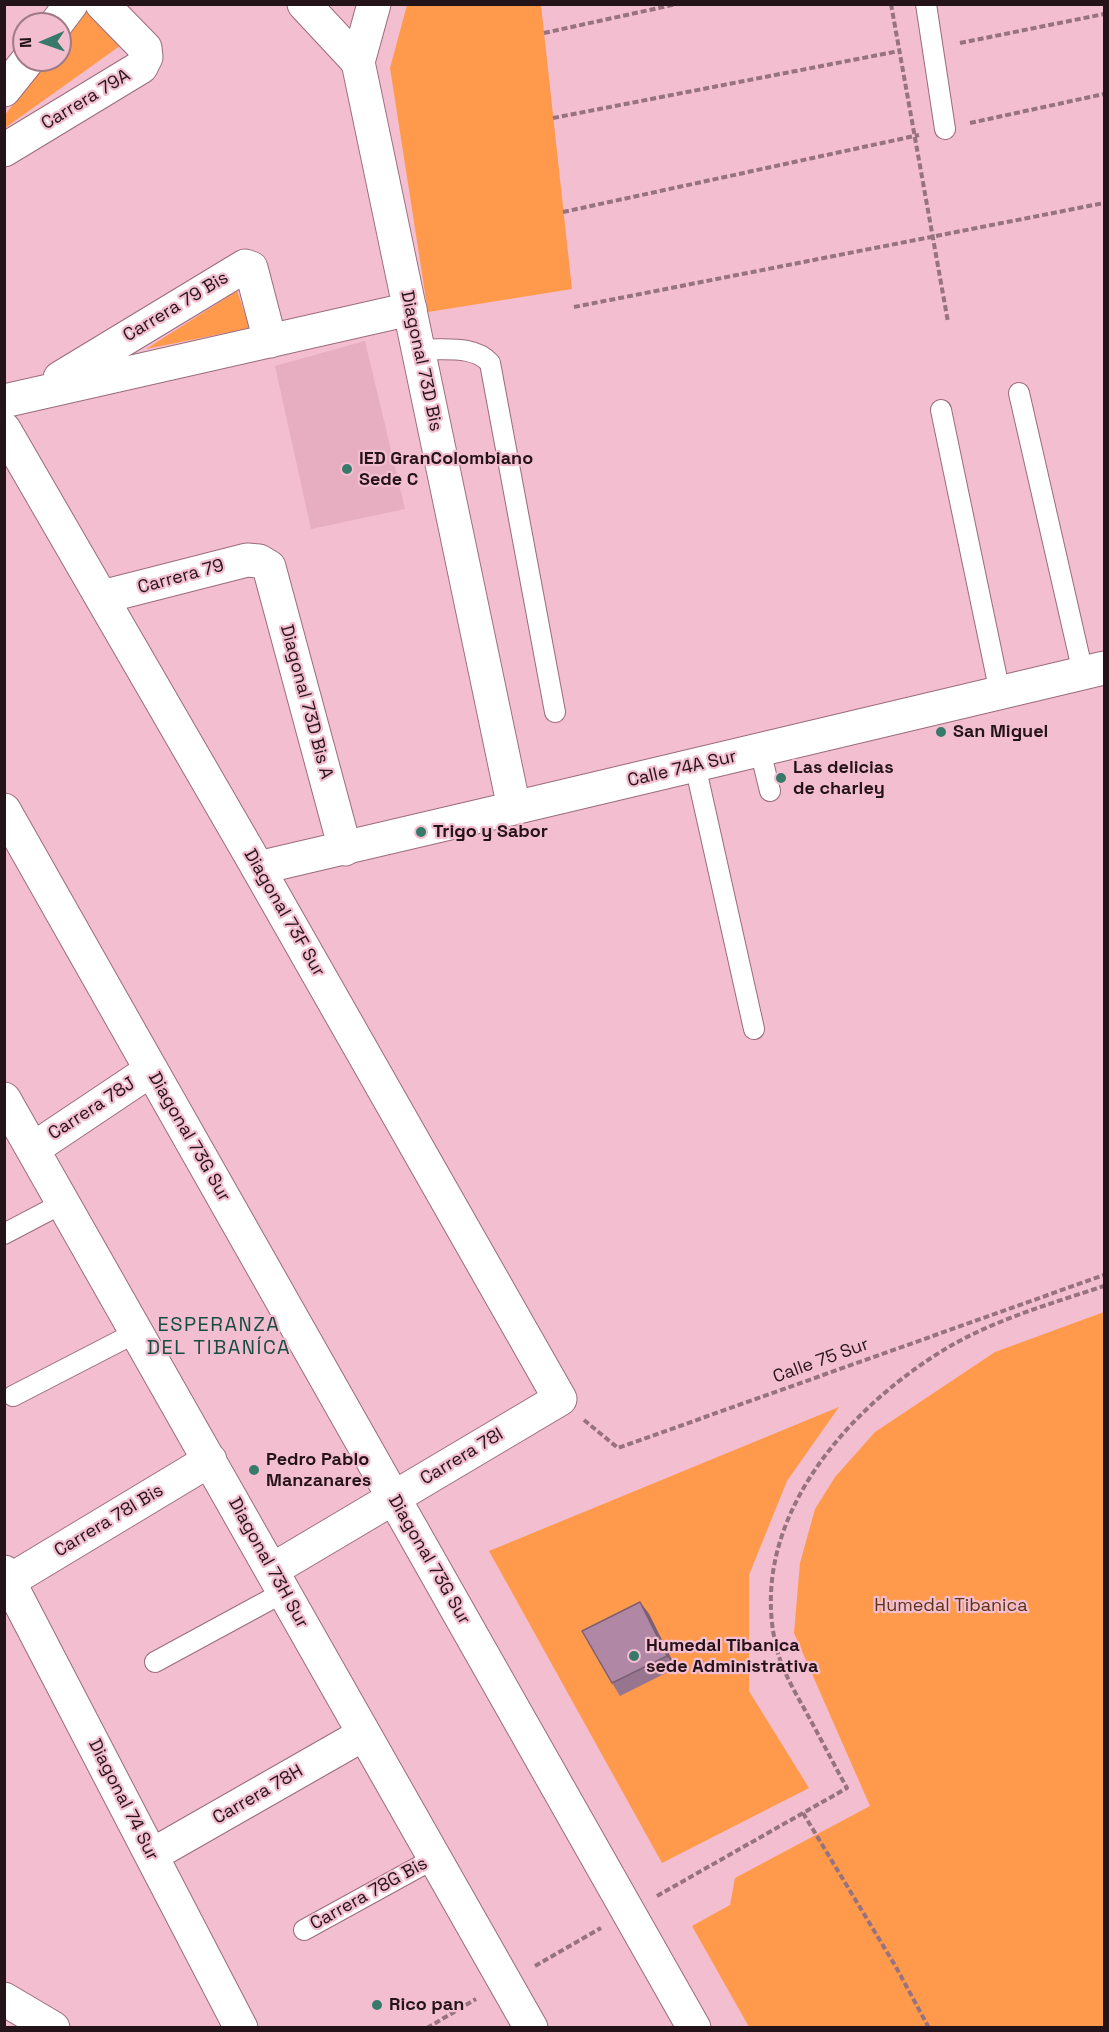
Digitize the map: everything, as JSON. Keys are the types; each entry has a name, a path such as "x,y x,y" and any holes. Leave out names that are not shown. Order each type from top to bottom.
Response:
{"street":[{"path":"304,4 358,62"},
{"path":"358,62 374,4"},
{"name":"Carrera 79A","path":"4,150 141,66 146,57 145,48 112,8"},
{"name":"Diagonal 73D Bis","path":"358,62 514,808"},
{"path":"4,90 18,72"},
{"name":"Carrera 79 Bis","path":"38,392 245,266 251,268 270,341"},
{"name":"Carrera 79 Bis","path":"4,401 410,309"},
{"name":"Diagonal 73F Sur","path":"4,429 258,868 560,1399"},
{"name":"Carrera 79","path":"102,597 247,560 259,561"},
{"name":"Diagonal 73D Bis A","path":"259,561 270,567 345,849"},
{"name":"Calle 74A Sur","path":"258,868 1094,670"},
{"name":"Diagonal 73G Sur","path":"4,810 694,2028"},
{"name":"Carrera 78J","path":"33,1149 151,1070"},
{"name":"Diagonal 73H Sur","path":"4,1099 531,2028"},
{"name":"Carrera 78I","path":"278,1581 394,1498 560,1399"},
{"name":"Carrera 78I Bis","path":"7,1576 210,1460"},
{"name":"Diagonal 74 Sur","path":"7,1576 241,2028"},
{"name":"Carrera 78H","path":"152,1856 364,1734"},
{"path":"4,1999 53,2028"}],"lane":[{"path":"926,4 945,129"},
{"path":"418,349 473,350 483,355 490,363 555,712"},
{"path":"1019,393 1094,670"},
{"path":"941,410 1000,693"},
{"path":"760,750 770,791"},
{"path":"695,765 754,1029"},
{"path":"4,1234 63,1203"},
{"path":"13,1396 137,1332"},
{"path":"155,1662 278,1581"},
{"name":"Carrera 78G Bis","path":"304,1930 435,1858"}],"path":[{"path":"544,33 677,4"},
{"path":"891,4 948,322"},
{"path":"960,44 1104,14"},
{"path":"553,118 899,51"},
{"path":"563,212 1104,94"},
{"path":"574,307 1104,203"},
{"name":"Calle 75 Sur","path":"560,1399 618,1448 1104,1275"},
{"path":"847,1788 789,1680 778,1651 771,1617 772,1576 781,1542 798,1498 821,1458 865,1410 910,1372 953,1345 1001,1321 1104,1286"},
{"path":"802,1813 896,1967 929,2028"}],"shaded area":[{"name":"IED GranColombiano Sede C","path":"365,341 405,509 311,529 275,366"}],"green space":[{"path":"407,5 541,5 572,289 428,312 390,68"},
{"path":"87,6 124,43 5,128 4,116 38,72 72,72 72,26"},
{"path":"237,291 250,328 146,349"},
{"name":"Humedal Tibanica","path":"1104,1312 1104,2027 749,2027 692,1926 730,1905 735,1878 870,1806 794,1633 800,1563 815,1509 835,1477 875,1432 995,1352"},
{"path":"839,1407 787,1481 749,1575 749,1691 809,1788 662,1863 489,1551"}],"building":[{"name":"Humedal Tibanica sede Administrativa","path":"640,1602 667,1656 612,1683 582,1631"}],"place":[{"name":"IED GranColombiano Sede C","path":"347,469"},
{"name":"San Miguel","path":"941,732"},
{"name":"Las delicias de charley","path":"781,778"},
{"name":"Trigo y Sabor","path":"421,832"},
{"name":"Pedro Pablo Manzanares","path":"254,1470"},
{"name":"Humedal Tibanica sede Administrativa","path":"634,1656"},
{"name":"Rico pan","path":"377,2005"}],"district":[{"name":"ESPERANZA DEL TIBANÍCA","path":"219,1338"}]}
